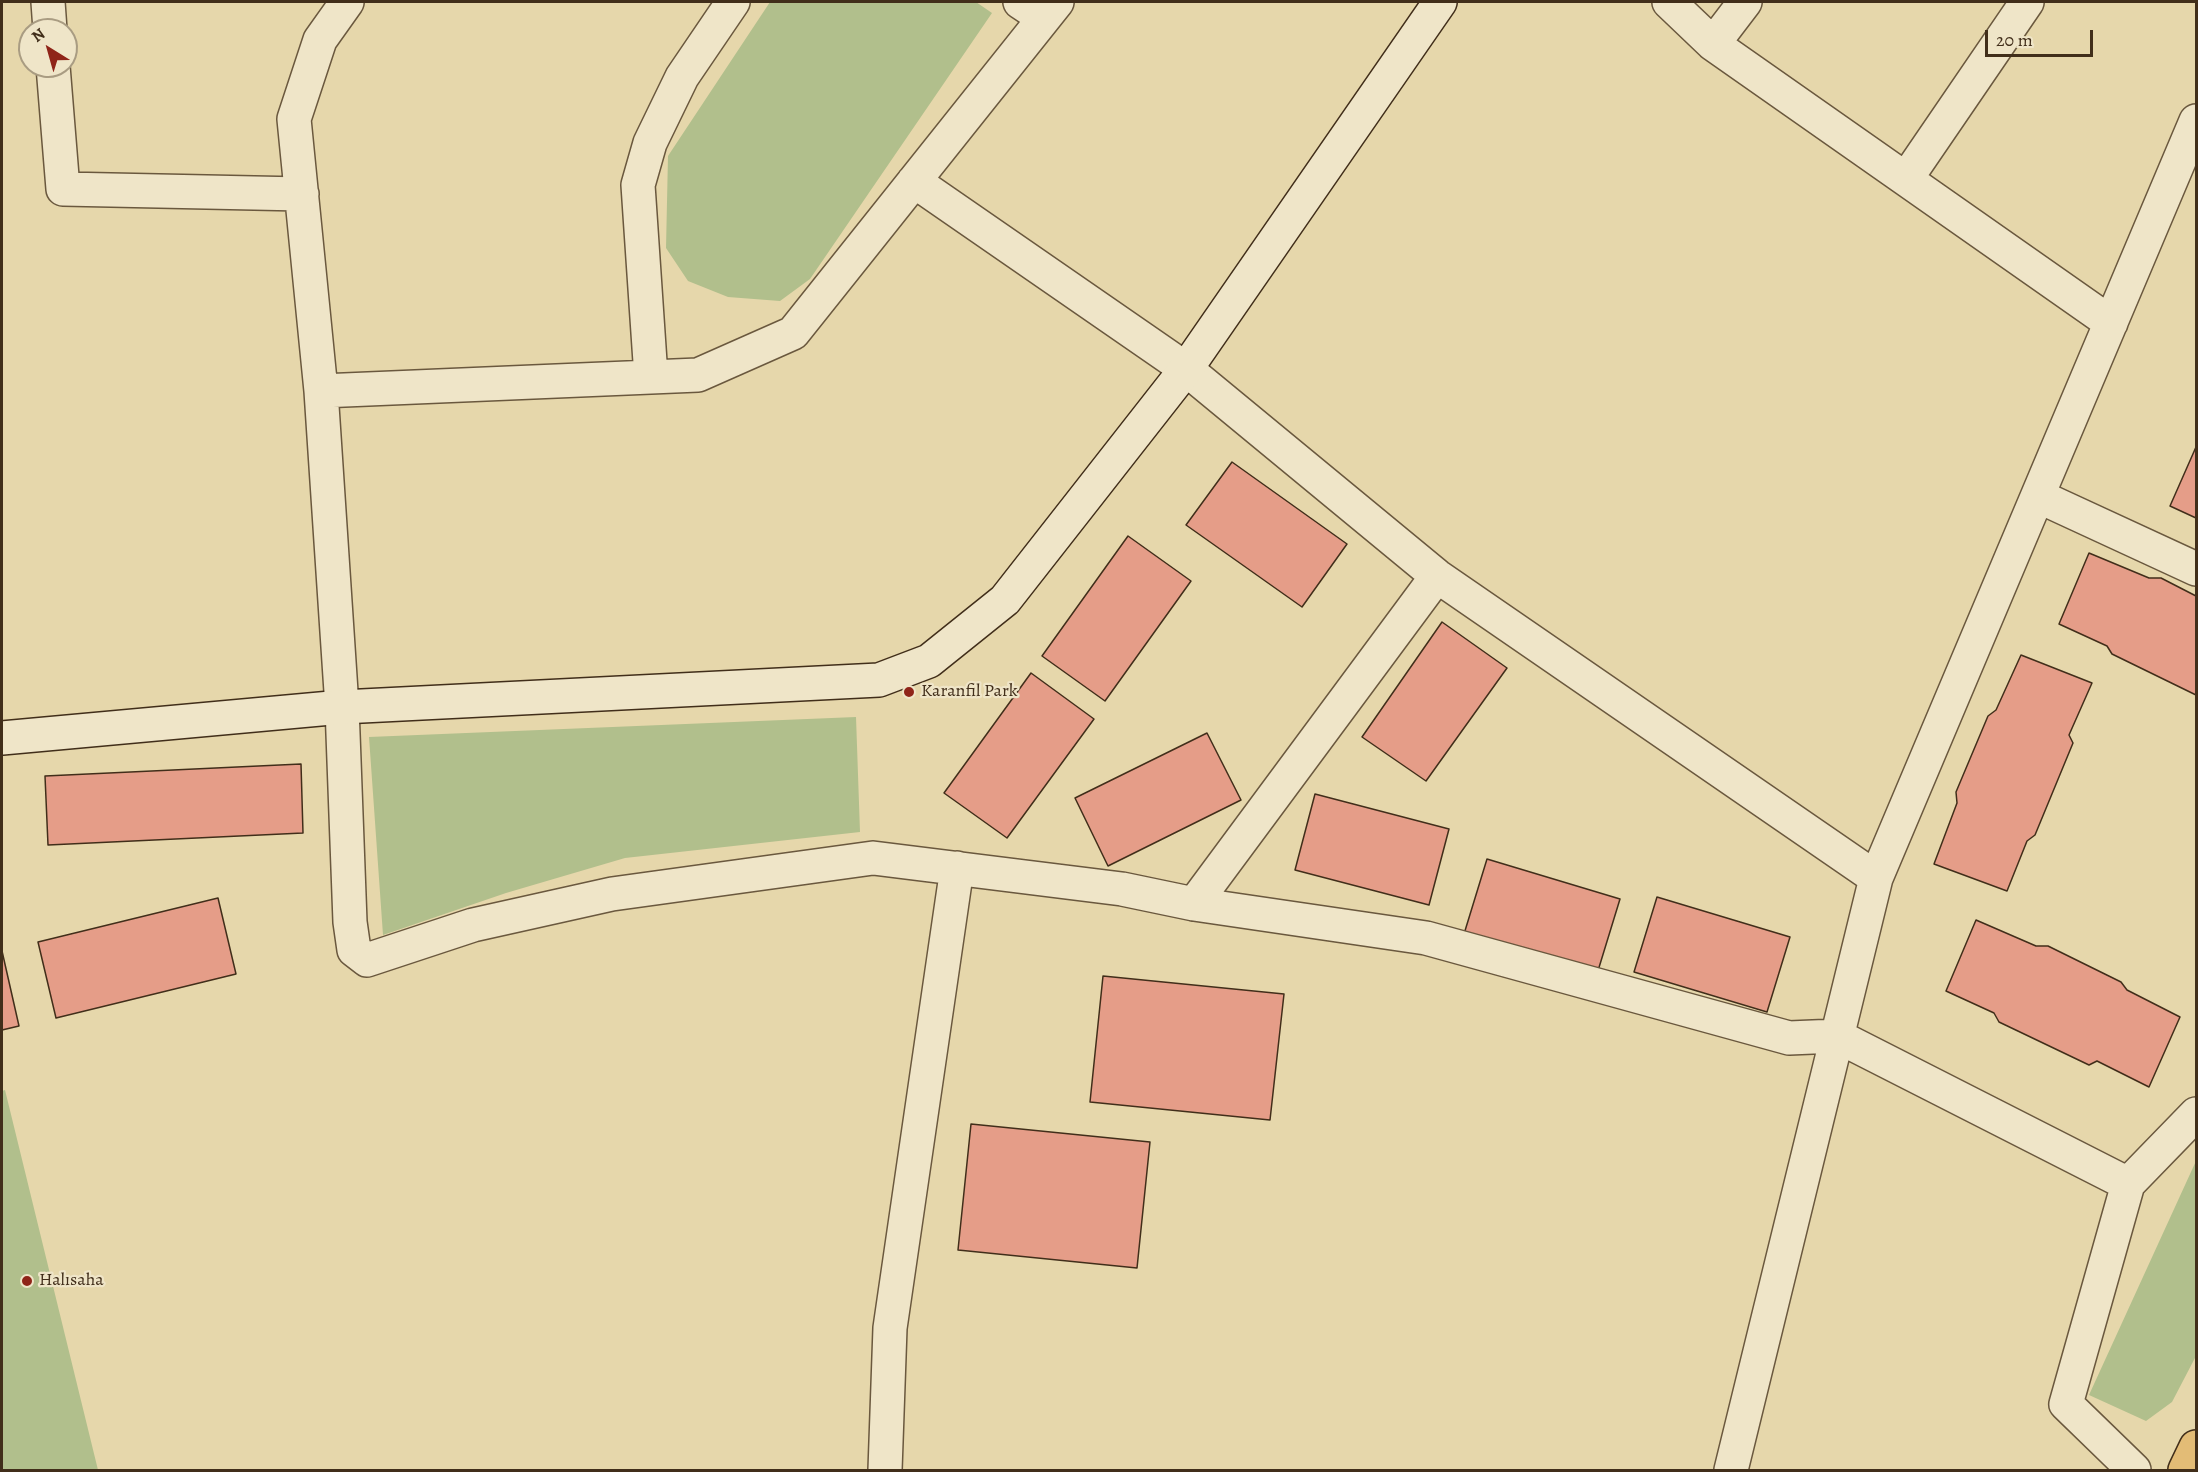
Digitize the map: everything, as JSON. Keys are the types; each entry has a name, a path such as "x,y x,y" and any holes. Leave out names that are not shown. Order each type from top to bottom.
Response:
{"highway":[{"path":"2185,1470 2196,1447"}],"street":[{"path":"48,2 49,18"},
{"path":"347,2 320,40 294,118 321,391 342,707 350,922 354,950 367,960 473,925 612,894 873,858 957,868 1122,889 1194,904 1426,938 1789,1038 1837,1036 2128,1184"},
{"path":"651,377 638,185 650,143 682,77 734,2"},
{"path":"2,738 342,707 879,680 929,661 1005,600 1186,369 1440,2"},
{"path":"1669,2 1713,44 2111,323"},
{"path":"1713,44 1745,2"},
{"path":"1906,179 2028,2"},
{"path":"321,391 698,375 793,333 915,181 1041,7"},
{"path":"54,78 63,189 302,194"},
{"path":"1731,1470 1876,878 2196,121"},
{"path":"915,181 1186,369 1437,576 1876,878"},
{"path":"2038,496 2196,569"},
{"path":"1194,904 1437,576"},
{"path":"885,1470 890,1328 957,868"},
{"path":"2133,1470 2066,1404 2128,1184 2196,1114"}],"green space":[{"path":"770,2 976,2 992,13 810,279 780,301 728,297 688,281 666,248 668,156"},
{"path":"856,717 860,832 625,858 506,893 383,935 369,737"},
{"name":"Halısaha","path":"5,1090 98,1470 2,1470 2,1091"},
{"path":"2196,1161 2196,1356 2172,1402 2146,1421 2089,1395"}],"building":[{"path":"2196,447 2196,518 2170,506"},
{"path":"1232,462 1347,544 1302,607 1186,525"},
{"path":"1128,536 1191,581 1105,701 1042,656"},
{"path":"2089,553 2149,578 2161,578 2196,596 2196,695 2112,654 2107,646 2059,624"},
{"path":"1442,622 1507,668 1426,781 1362,737"},
{"path":"2021,655 2092,683 2069,735 2073,743 2035,835 2027,841 2007,891 1934,864 1957,803 1956,792 1988,716 1996,710"},
{"path":"1031,673 1094,719 1007,838 944,793"},
{"path":"1207,733 1241,800 1108,866 1075,798"},
{"path":"301,764 303,833 48,845 45,776"},
{"path":"1315,794 1449,829 1429,905 1295,870"},
{"path":"1487,859 1620,899 1597,974 1464,934"},
{"path":"1657,897 1790,937 1767,1012 1634,972"},
{"path":"218,898 236,974 56,1018 38,942"},
{"path":"1976,920 2036,946 2048,946 2121,982 2127,990 2180,1017 2149,1087 2097,1061 2089,1065 1999,1022 1994,1013 1946,991"},
{"path":"2,951 19,1026 2,1030"},
{"path":"1103,976 1284,994 1270,1120 1090,1102"},
{"path":"971,1124 1150,1142 1137,1268 958,1250"}],"place":[{"name":"Karanfil Park","path":"909,692"},
{"name":"Halısaha","path":"27,1281"}]}
